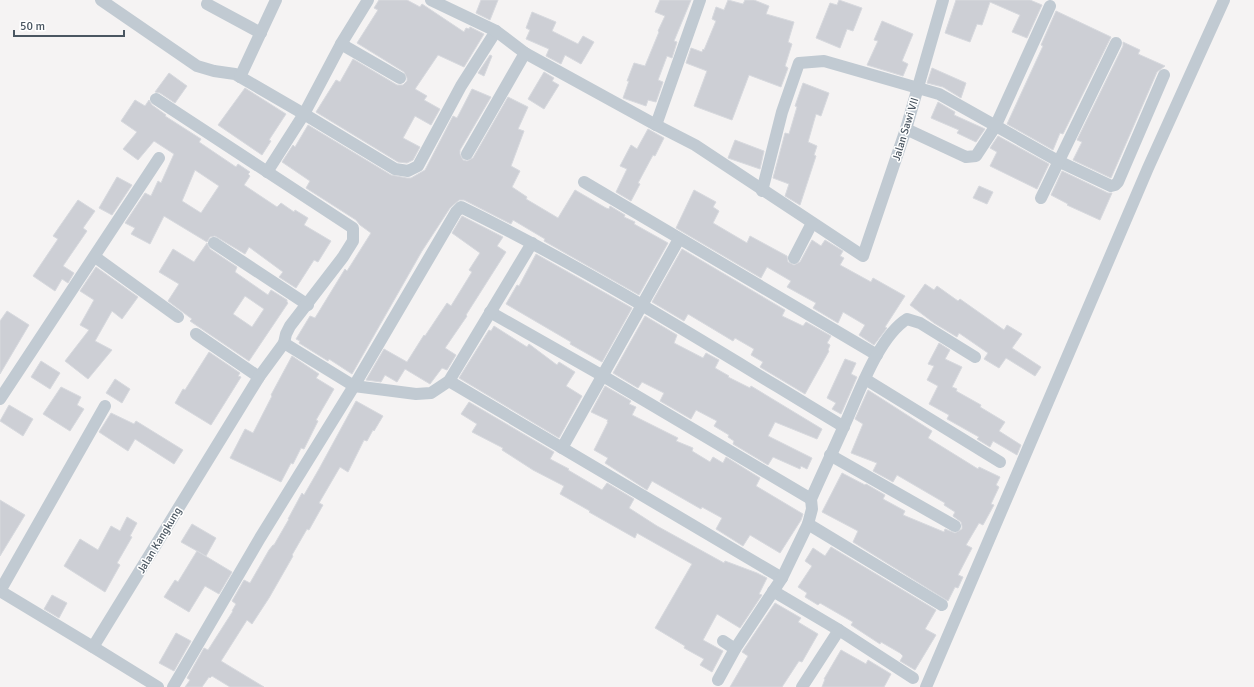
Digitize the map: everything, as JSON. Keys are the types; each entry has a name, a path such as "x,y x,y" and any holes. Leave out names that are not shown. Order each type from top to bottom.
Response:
{"street":[{"path":"101,0 197,66 214,71 235,74 396,169 408,171 418,166 461,86 496,31"},
{"path":"240,77 276,0"},
{"path":"156,99 267,172 304,114 341,44 368,0"},
{"path":"431,0 496,31 525,53 695,145 812,223 794,258"},
{"path":"656,125 700,0"},
{"name":"Jalan Sawi VII","path":"812,223 863,256 906,129 943,0"},
{"path":"926,687 1148,168 1224,0"},
{"path":"207,4 261,33"},
{"path":"906,129 966,157 970,158 976,156 995,126 1050,6"},
{"path":"1042,198 1058,161 1116,43"},
{"path":"341,44 400,78"},
{"path":"467,154 525,53"},
{"path":"762,191 782,112 799,63 824,61 939,94 1058,161 1111,186 1118,182 1164,75"},
{"path":"0,399 159,158"},
{"name":"Jalan Kangkung","path":"94,647 258,377 284,343 290,326 308,305 353,241 353,228 267,172"},
{"path":"584,182 877,355"},
{"path":"172,687 260,538 354,386 456,212 461,207 532,243 642,306 844,427"},
{"path":"562,448 679,239"},
{"path":"214,243 308,305"},
{"path":"284,343 354,386 416,394 431,393 449,381 532,243"},
{"path":"95,257 178,317"},
{"path":"490,312 603,376 811,499"},
{"path":"718,680 735,648 782,578 808,524 812,509 811,499 830,455 877,355 898,325 907,319 920,323 975,357"},
{"path":"196,334 258,377"},
{"path":"865,379 1000,462"},
{"path":"449,381 782,578"},
{"path":"105,406 0,591 158,687"},
{"path":"830,455 955,526"},
{"path":"808,524 942,605"},
{"path":"773,591 839,630 912,678"},
{"path":"802,687 839,630"},
{"path":"723,641 735,648"}],"building":[{"path":"379,0 407,0 420,7 422,4 464,32 466,28 469,29 470,27 484,34 464,67 438,55 415,89 427,96 424,100 440,109 431,125 415,116 403,138 420,147 413,160 407,163 398,162 316,112 336,80 340,82 353,59 397,85 403,85 407,81 404,72 357,43 378,10 374,8"},
{"path":"481,0 498,0 490,20 476,13"},
{"path":"660,0 691,0 674,41 677,42 672,58 667,56 658,80 663,82 656,102 648,100 646,106 623,98 629,81 627,81 634,63 645,66 659,32 658,31 665,16 655,12"},
{"path":"728,0 743,4 745,0 754,0 769,6 766,14 794,22 788,42 792,44 785,66 788,68 781,87 749,75 732,120 694,106 707,71 686,63 691,48 702,52 703,49 704,50 716,21 712,19 716,7 724,10"},
{"path":"839,0 862,8 853,31 847,29 840,48 816,38 830,3 837,5"},
{"path":"956,0 1030,0 1042,5 1027,38 1012,32 1020,15 990,2 982,25 977,24 970,42 945,33"},
{"path":"1056,11 1111,37 1063,134 1060,133 1053,150 1007,124 1043,46 1041,45"},
{"path":"532,12 556,22 552,31 578,44 583,36 594,42 581,64 565,55 561,64 546,56 549,49 526,39 530,30 526,28"},
{"path":"882,21 913,34 902,61 908,64 903,76 867,65 878,41 874,40"},
{"path":"1123,42 1140,50 1138,54 1165,66 1157,72 1111,178 1073,160 1082,142 1077,140 1123,46"},
{"path":"490,55 492,56 484,76 478,73"},
{"path":"932,68 966,83 961,98 943,87 927,83"},
{"path":"544,72 554,78 552,81 559,85 544,109 528,99"},
{"path":"169,73 187,86 175,103 160,93 155,92"},
{"path":"803,83 829,93 821,116 816,114 808,142 817,146 814,155 816,156 800,205 785,196 789,184 773,178 785,133 789,134 797,107 795,106"},
{"path":"245,88 286,114 269,140 271,141 262,155 218,125"},
{"path":"472,89 491,97 460,150 463,160 467,161 473,158 508,97 528,107 518,129 524,131 511,166 520,171 512,187 527,197 526,199 558,218 575,190 606,208 609,209 610,206 625,215 624,217 635,222 634,224 668,243 639,295 544,241 545,239 513,220 511,224 464,200 459,200 450,208 422,251 352,374 329,359 328,361 299,343 300,341 296,339 310,316 315,318 345,269 347,271 371,233 356,220 306,188 310,181 282,162 293,145 295,147 308,125 391,175 411,178 425,170 453,116 457,118"},
{"path":"135,100 145,106 149,100 152,105 166,115 165,116 201,139 199,142 236,167 238,164 250,172 248,174 250,176 244,185 277,207 281,203 294,212 295,210 308,218 304,225 331,241 318,262 314,260 296,288 279,277 283,272 249,247 245,254 215,236 210,237 207,242 164,216 150,244 131,234 135,228 125,223 145,193 151,196 158,181 161,183 174,154 154,141 138,160 123,149 137,132 121,121","holes":["195,170 219,186 201,213 182,201"]},
{"path":"938,102 955,112 954,115 985,129 976,142 957,133 959,130 931,118"},
{"path":"648,129 664,138 655,156 653,155 638,183 640,184 631,201 616,192 627,169 620,166 631,145 637,149"},
{"path":"998,136 1049,164 1037,189 990,166 997,152 990,148"},
{"path":"735,140 764,151 760,169 728,158"},
{"path":"1062,171 1108,193 1112,193 1100,220 1067,205 1068,204 1051,195"},
{"path":"117,177 132,185 112,215 99,208"},
{"path":"979,186 993,192 987,204 973,198"},
{"path":"694,190 716,202 713,207 719,211 713,223 747,243 750,236 787,256 788,262 794,265 800,262 812,240 821,246 825,240 843,251 840,256 844,258 840,265 871,282 873,278 905,296 885,327 887,328 874,345 859,335 865,325 843,312 838,323 813,308 816,303 787,287 791,281 767,267 761,278 676,228"},
{"path":"78,200 95,211 83,228 87,231 63,266 74,273 68,283 62,279 55,291 33,276 58,239 53,236"},
{"path":"462,216 503,237 497,246 506,252 466,315 467,316 445,348 456,355 447,370 442,368 430,384 405,369 397,382 385,375 381,382 366,380 384,349 407,362 447,303 451,306 472,272 469,270 480,253 452,233"},
{"path":"207,243 210,249 237,267 235,272 268,295 271,290 287,300 288,303 249,361 190,321 192,319 168,301 179,284 159,272 173,249 194,262","holes":["245,296 264,309 252,327 233,314"]},
{"path":"682,249 785,310 782,316 803,326 806,322 831,336 827,343 830,345 829,351 805,394 760,367 763,362 751,355 754,349 735,338 733,341 688,314 684,321 652,302"},
{"path":"536,254 632,308 602,362 506,304 517,285 519,286"},
{"path":"96,267 138,297 122,319 112,311 95,341 112,350 88,379 65,361 89,330 80,325 94,300 80,291"},
{"path":"925,284 934,290 937,286 958,301 960,299 1004,330 1007,325 1022,334 1012,348 1041,367 1035,376 1006,358 999,368 984,359 988,353 959,333 957,337 934,323 910,305"},
{"path":"7,311 29,325 0,374 0,321"},
{"path":"645,316 677,335 674,343 703,358 706,353 719,360 715,368 729,376 728,377 750,388 751,386 822,429 817,439 775,422 768,436 812,458 807,469 801,466 800,469 773,457 768,465 733,444 734,441 728,437 729,435 714,426 717,421 696,410 691,419 660,401 664,393 642,382 638,388 613,373"},
{"path":"494,326 527,347 529,344 557,365 559,362 575,372 566,386 582,396 559,438 459,378 489,330 491,331"},
{"path":"939,343 950,350 945,359 962,367 952,387 957,389 956,391 981,405 980,407 1005,422 999,431 1021,445 1017,455 993,441 990,447 977,439 979,437 947,419 949,415 929,404 938,386 927,380 934,366 928,364"},
{"path":"209,352 240,373 238,376 241,377 211,425 175,403"},
{"path":"292,356 319,374 316,378 334,389 316,420 318,421 304,449 301,448 293,464 291,463 281,482 230,458 245,429 253,433"},
{"path":"845,359 856,363 851,374 857,377 841,414 832,409 836,403 827,398"},
{"path":"41,361 60,373 50,389 31,377"},
{"path":"115,379 130,389 122,403 106,393"},
{"path":"605,386 631,401 629,404 636,407 632,415 678,438 676,441 693,448 692,451 710,462 713,457 723,463 726,457 760,478 756,486 803,514 801,520 780,553 750,535 743,546 716,529 722,518 702,507 701,509 652,481 647,490 605,463 608,458 594,450 608,420 591,412"},
{"path":"61,387 81,397 77,405 84,409 70,431 43,414"},
{"path":"868,390 932,431 928,438 978,469 979,467 1000,477 996,485 999,487 991,504 994,505 983,525 979,523 966,545 972,548 958,575 963,577 958,588 955,587 948,601 853,542 858,531 822,512 842,473 885,495 883,499 905,511 903,515 944,532 945,529 955,533 962,529 961,522 953,516 955,512 944,505 945,503 897,475 893,482 873,471 877,463 851,453 863,424 855,419"},
{"path":"356,401 383,416 367,441 364,440 348,472 340,467 319,503 323,505 309,530 307,529 269,598 252,624 247,620 221,661 264,687 230,687 212,676 210,678 209,677 202,687 185,687 190,680 187,678 204,648 208,650 233,611 236,604 232,601 244,580 250,583 269,550 274,545 302,493 304,495 319,469"},
{"path":"469,402 554,452 550,459 602,490 607,483 634,499 629,508 657,526 724,563 725,561 767,578 759,594 762,595 740,628 717,614 703,640 723,651 712,672 700,665 704,659 684,648 685,646 655,628 692,564 637,533 635,538 589,512 590,511 560,494 564,486 533,470 502,450 503,448 472,432 477,424 461,414"},
{"path":"9,405 33,419 23,436 0,421"},
{"path":"111,413 134,424 136,421 183,450 174,464 135,439 128,451 99,432"},
{"path":"0,500 25,515 0,556"},
{"path":"127,517 137,523 130,536 132,537 117,563 120,565 105,592 64,566 80,539 98,550 111,526 120,531"},
{"path":"192,524 216,538 206,556 181,542"},
{"path":"831,547 936,610 925,629 936,635 915,670 900,661 903,656 900,653 881,642 880,644 851,625 853,622 820,603 818,605 805,597 807,593 798,587 812,566 805,561 813,548 825,556"},
{"path":"197,551 232,572 219,594 205,586 189,612 164,597 175,580 178,582"},
{"path":"52,595 67,603 59,618 44,609"},
{"path":"775,603 801,618 798,622 818,634 802,662 799,661 782,687 730,687 748,656 742,652"},
{"path":"176,633 191,641 174,671 159,663"},
{"path":"841,650 866,664 868,660 891,674 884,687 822,687 824,679"}]}
